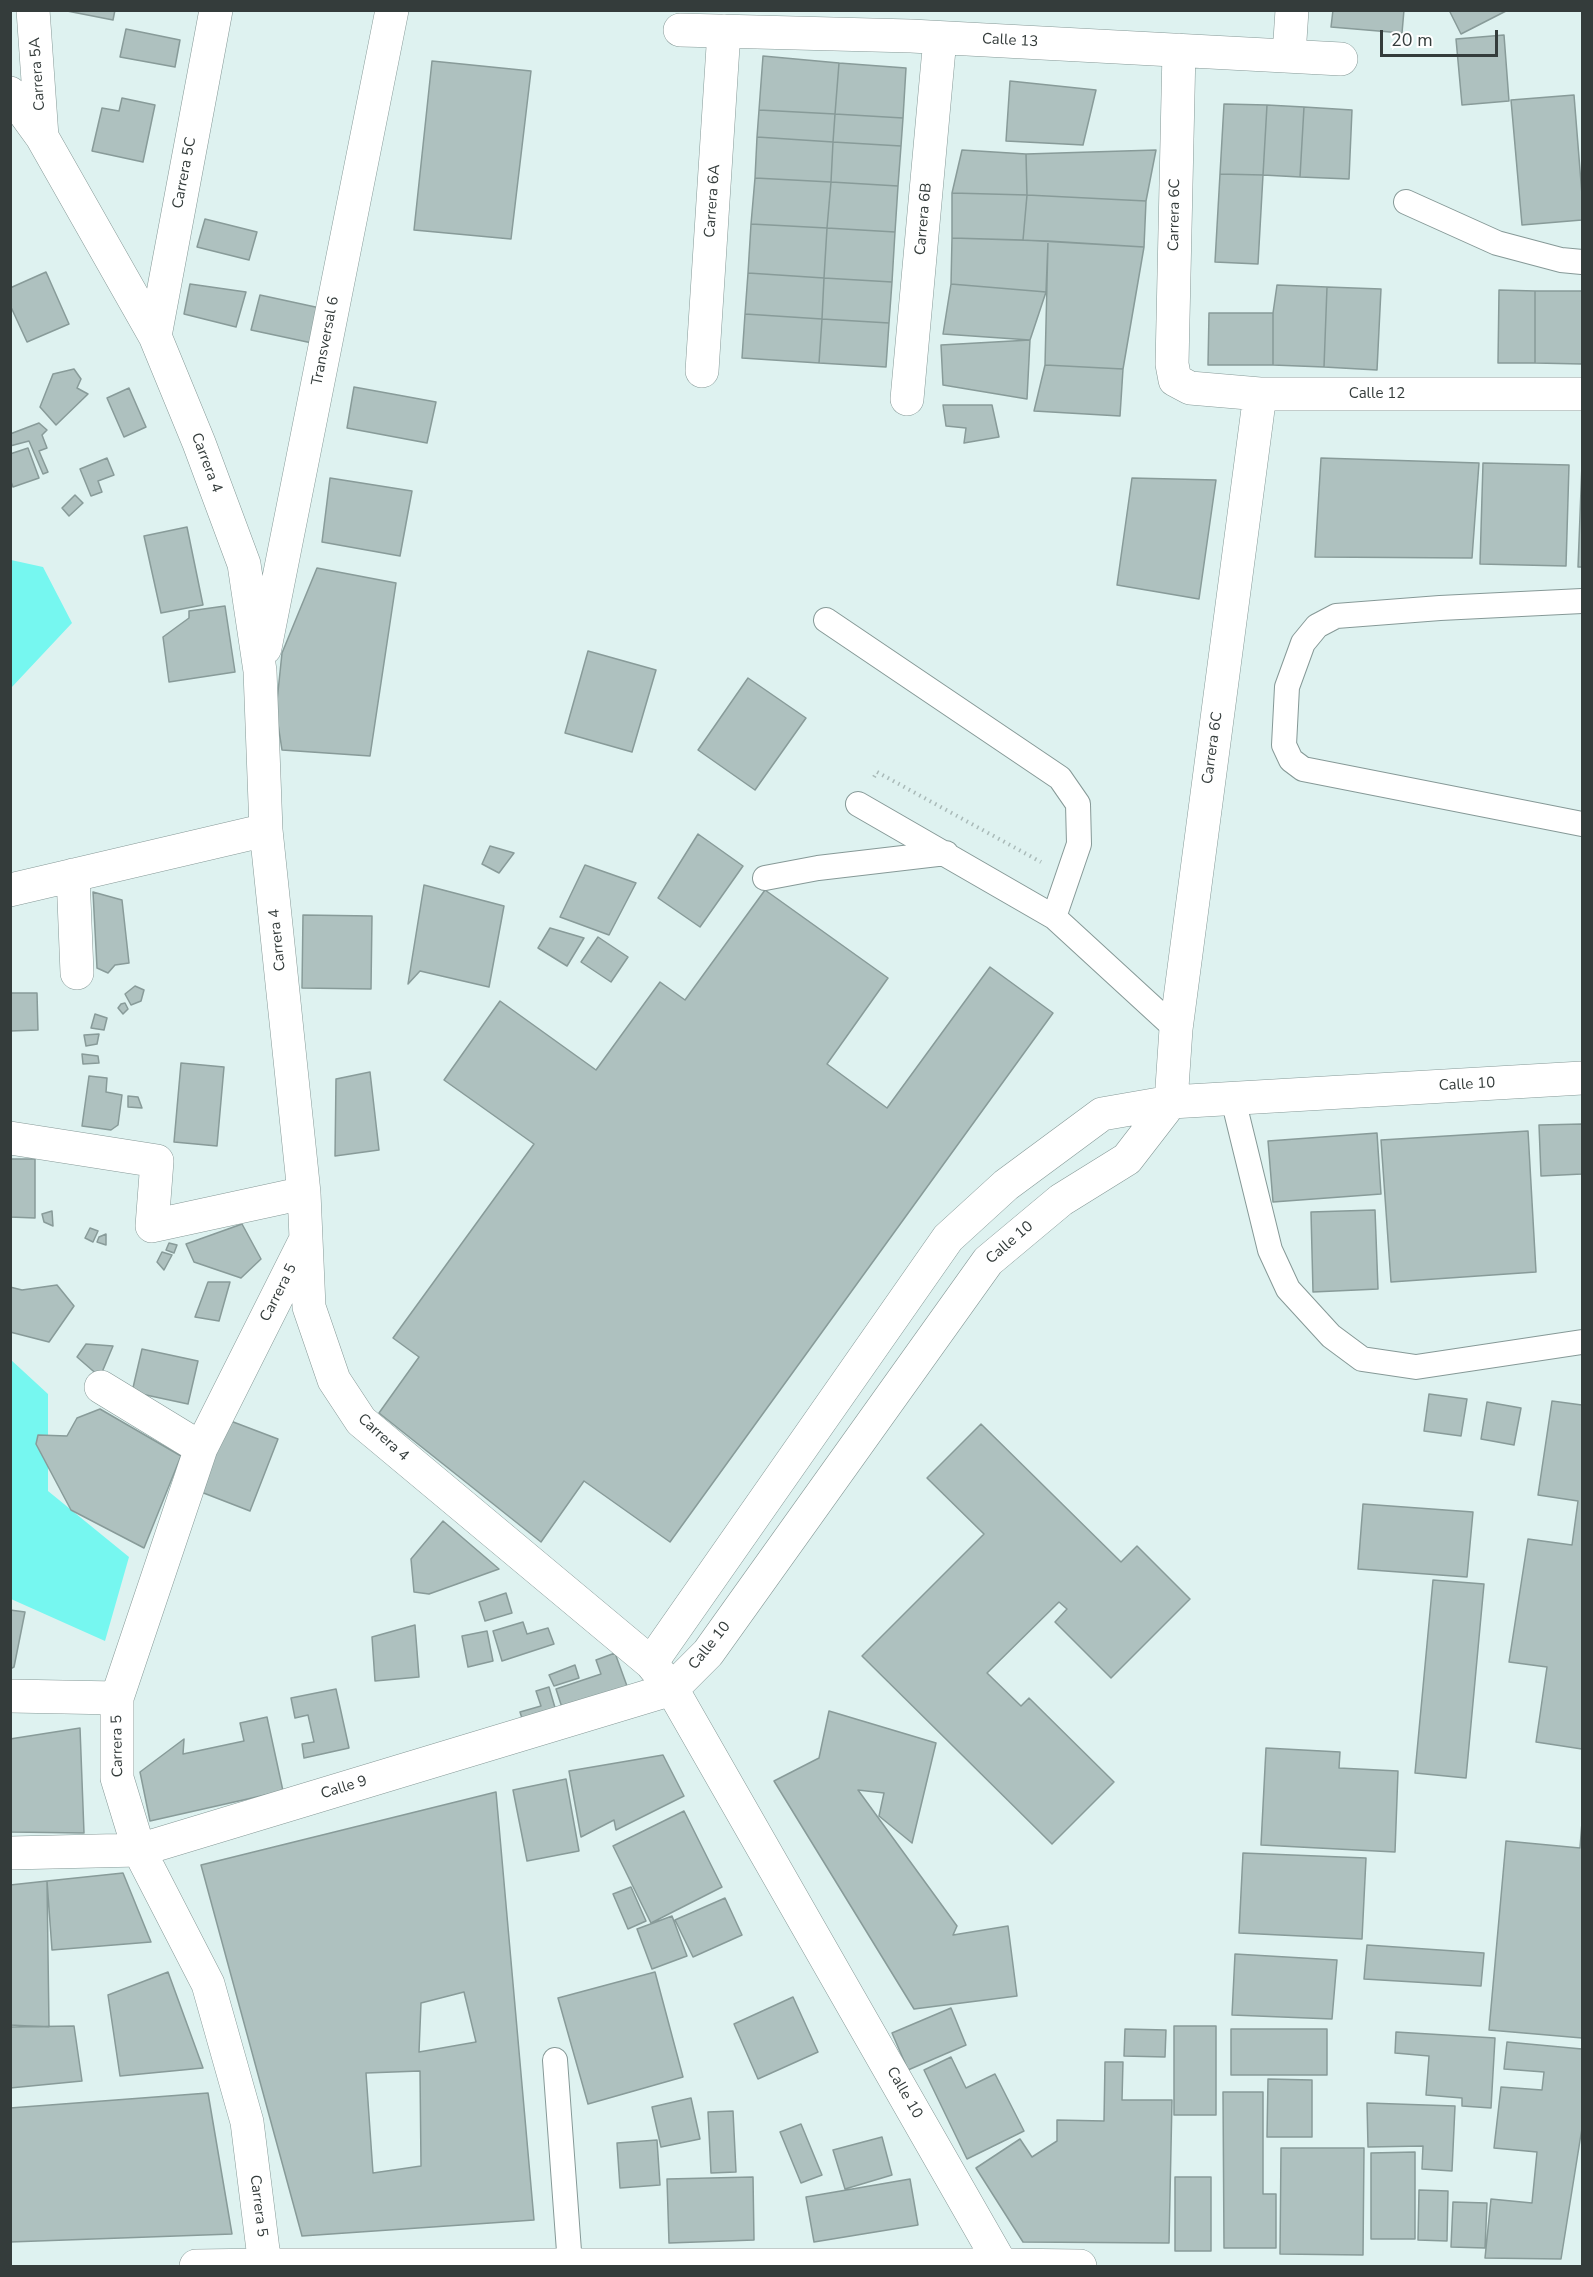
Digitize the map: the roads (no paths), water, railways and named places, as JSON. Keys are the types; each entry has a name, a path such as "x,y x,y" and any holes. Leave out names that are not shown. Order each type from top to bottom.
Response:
{"street":[{"name":"Carrera 5A","path":"33,10 42,137"},
{"name":"Carrera 5C","path":"155,336 216,10"},
{"name":"Transversal 6","path":"261,671 392,10"},
{"path":"1289,55 1292,10"},
{"name":"Calle 13","path":"680,30 922,28 1179,50 1341,59"},
{"name":"Carrera 6B","path":"907,399 922,28"},
{"name":"Carrera 6A","path":"702,371 724,31"},
{"name":"Carrera 6C","path":"1175,380 1172,364 1179,50"},
{"name":"Carrera 4","path":"10,93 42,137 155,336 199,443 244,564 261,671 266,830 304,1193 309,1307 334,1380 361,1421 651,1663 672,1689"},
{"name":"Calle 12","path":"1175,380 1190,388 1260,394 1582,394"},
{"name":"Carrera 6C","path":"1171,1102 1176,1029 1260,394"},
{"path":"10,890 266,830"},
{"path":"73,875 77,973"},
{"name":"Calle 10","path":"651,1663 948,1238 1006,1185 1102,1114 1171,1102 1582,1078"},
{"name":"Calle 10","path":"1002,2266 672,1689 708,1653 988,1261 1062,1200 1127,1158 1171,1102"},
{"path":"10,1138 157,1161 152,1226 304,1193"},
{"name":"Carrera 5","path":"265,2266 247,2122 208,1984 139,1850 117,1778 117,1698 201,1448 306,1239"},
{"path":"101,1387 201,1448"},
{"name":"Calle 9","path":"10,1853 139,1850 672,1689"},
{"path":"10,1696 117,1698"},
{"path":"196,2266 1080,2266"}],"lane":[{"path":"1406,202 1497,243 1562,260 1582,262"},
{"path":"1582,601 1336,616 1317,626 1303,643 1287,687 1284,744 1291,759 1303,769 1582,824"},
{"path":"826,620 1060,778 1078,804 1079,844 1054,917"},
{"path":"858,804 1054,917 1176,1029"},
{"path":"765,878 818,868 946,853"},
{"path":"1233,1099 1270,1250 1288,1289 1331,1336 1362,1359 1416,1367 1582,1342"},
{"path":"555,2060 570,2265"}]}
